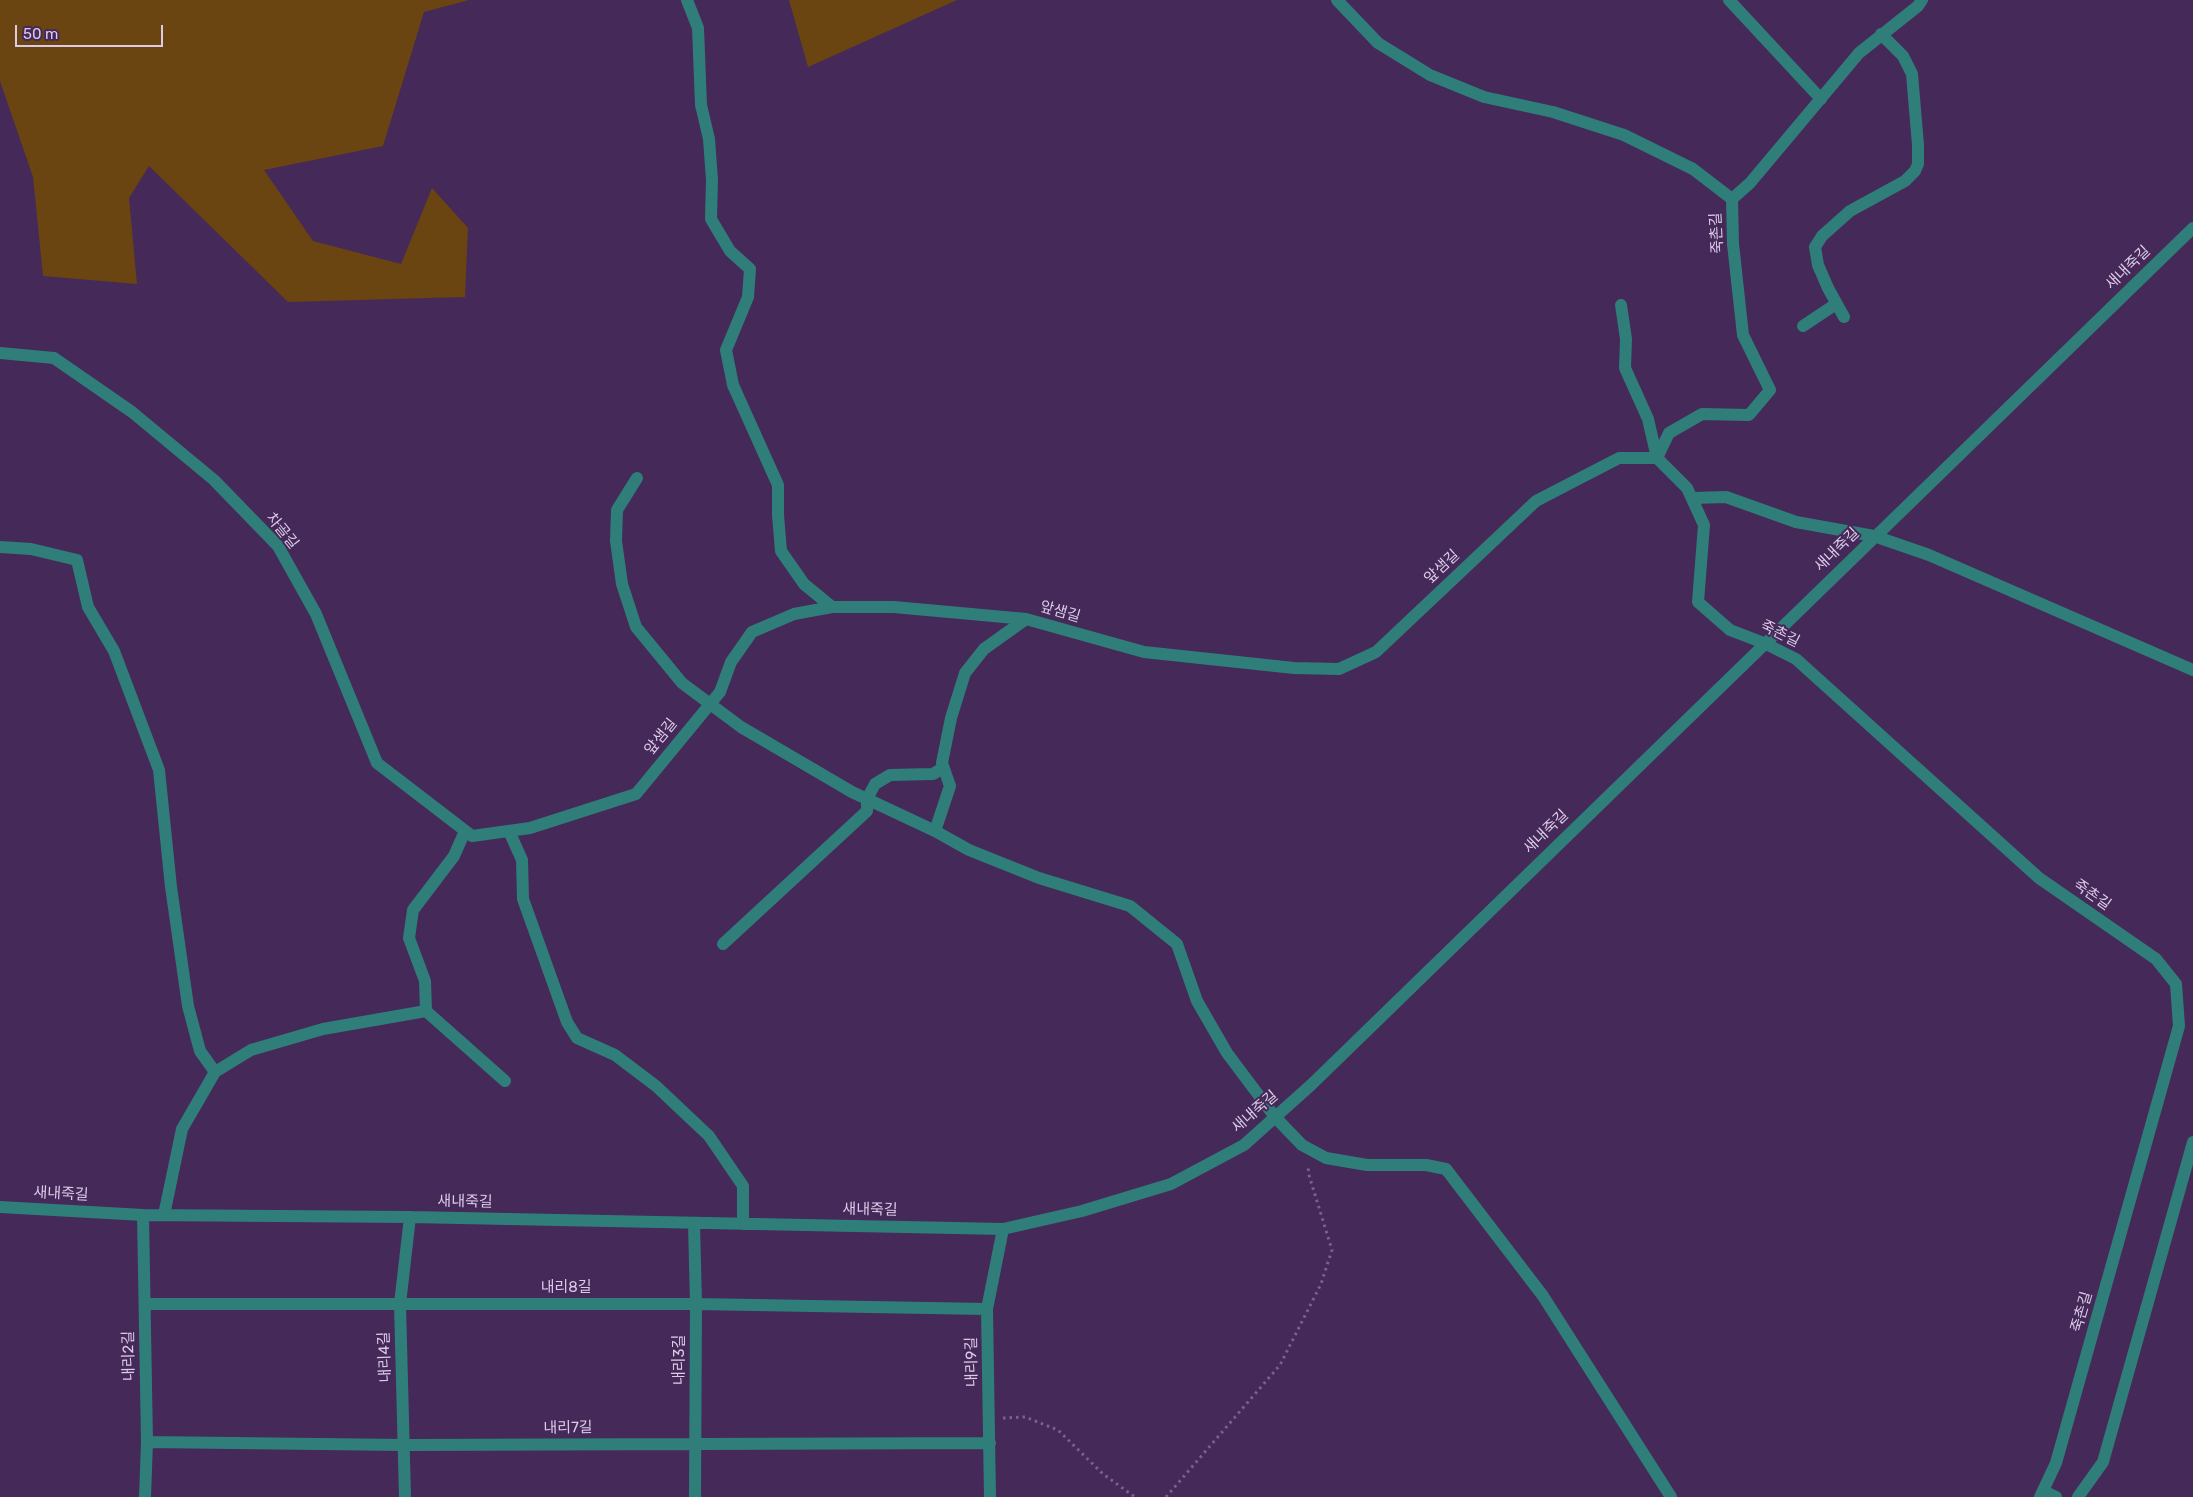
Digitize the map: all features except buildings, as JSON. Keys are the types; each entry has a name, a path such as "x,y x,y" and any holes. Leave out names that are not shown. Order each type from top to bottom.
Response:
{"street":[{"path":"687,0 698,28 701,105 709,139 712,180 711,219 730,251 750,269 748,297 726,350 733,385 778,484 781,551 804,584 832,607"},
{"path":"1337,0 1378,43 1430,76 1484,96 1553,112 1624,135 1693,169 1732,199"},
{"path":"1729,0 1821,99"},
{"name":"죽촌길","path":"1922,0 1918,6 1859,53 1750,183 1732,199 1733,244 1744,335 1770,390 1750,415 1702,414 1669,433 1657,458 1688,488 1704,526 1698,602 1730,630 1764,643 1796,659 2039,878 2156,960 2176,984 2179,1026 2056,1463 2041,1494"},
{"path":"1844,317 1818,265 1815,247 1822,236 1850,211 1905,181 1915,171 1918,164 1918,135 1912,74 1902,56 1881,34"},
{"name":"새내죽길","path":"0,1207 142,1215 410,1217 1002,1229 1082,1211 1171,1184 1244,1145 1311,1085 2193,228"},
{"path":"1803,326 1836,304"},
{"path":"1621,305 1626,339 1625,368 1648,419 1657,458"},
{"name":"차골길","path":"0,353 54,358 132,412 227,494 278,546 316,614 377,763 468,834"},
{"name":"앞샘길","path":"468,834 530,828 636,794 720,692 731,662 752,632 794,614 832,607 894,607 1026,619 1144,652 1294,668 1339,669 1376,652 1536,501 1619,458 1657,458"},
{"path":"637,478 617,510 616,541 622,584 636,627 682,683 741,727 867,799 935,831 969,850 1039,878 1130,906 1177,944 1201,1008 1227,1053 1275,1117 1302,1145 1326,1158 1367,1165 1426,1165 1446,1169 1544,1296 1671,1497"},
{"path":"1692,498 1726,497 1796,522 1874,536 1929,555 2193,670"},
{"path":"0,547 32,548 77,560 88,607 114,651 160,770 172,888 188,1006 200,1051 215,1072"},
{"path":"935,831 950,786 942,763 951,718 965,673 984,650 1026,619"},
{"path":"723,944 867,811 867,799 875,784 890,775 933,774 943,768"},
{"path":"509,831 522,860 523,899 567,1022 577,1038 622,1060 656,1086 710,1136 743,1186 743,1224"},
{"path":"468,834 454,856 413,910 409,938 425,981 426,1011 505,1081"},
{"path":"164,1215 182,1130 215,1072 251,1050 323,1029 426,1011"},
{"path":"2078,1497 2103,1462 2193,1142"},
{"name":"내리2길","path":"142,1215 147,1442 146,1497"},
{"name":"내리4길","path":"405,1497 400,1304 410,1217"},
{"name":"내리3길","path":"694,1223 696,1304 695,1497"},
{"name":"내리9길","path":"990,1497 987,1309 1002,1229"},
{"name":"내리8길","path":"145,1304 696,1304 987,1309"},
{"name":"내리7길","path":"147,1442 405,1446 696,1443 990,1443"},
{"path":"2041,1494 2056,1497"}],"path":[{"path":"1166,1497 1280,1365 1321,1284 1332,1250 1308,1172 1311,1150"},
{"path":"989,1418 1025,1417 1058,1430 1103,1474 1135,1497"}],"shaded area":[{"path":"0,0 469,0 424,12 383,146 264,170 313,241 401,264 432,188 468,228 465,297 288,302 149,166 129,198 137,284 43,276 33,177 0,81"},
{"path":"789,0 957,0 808,67"}]}
